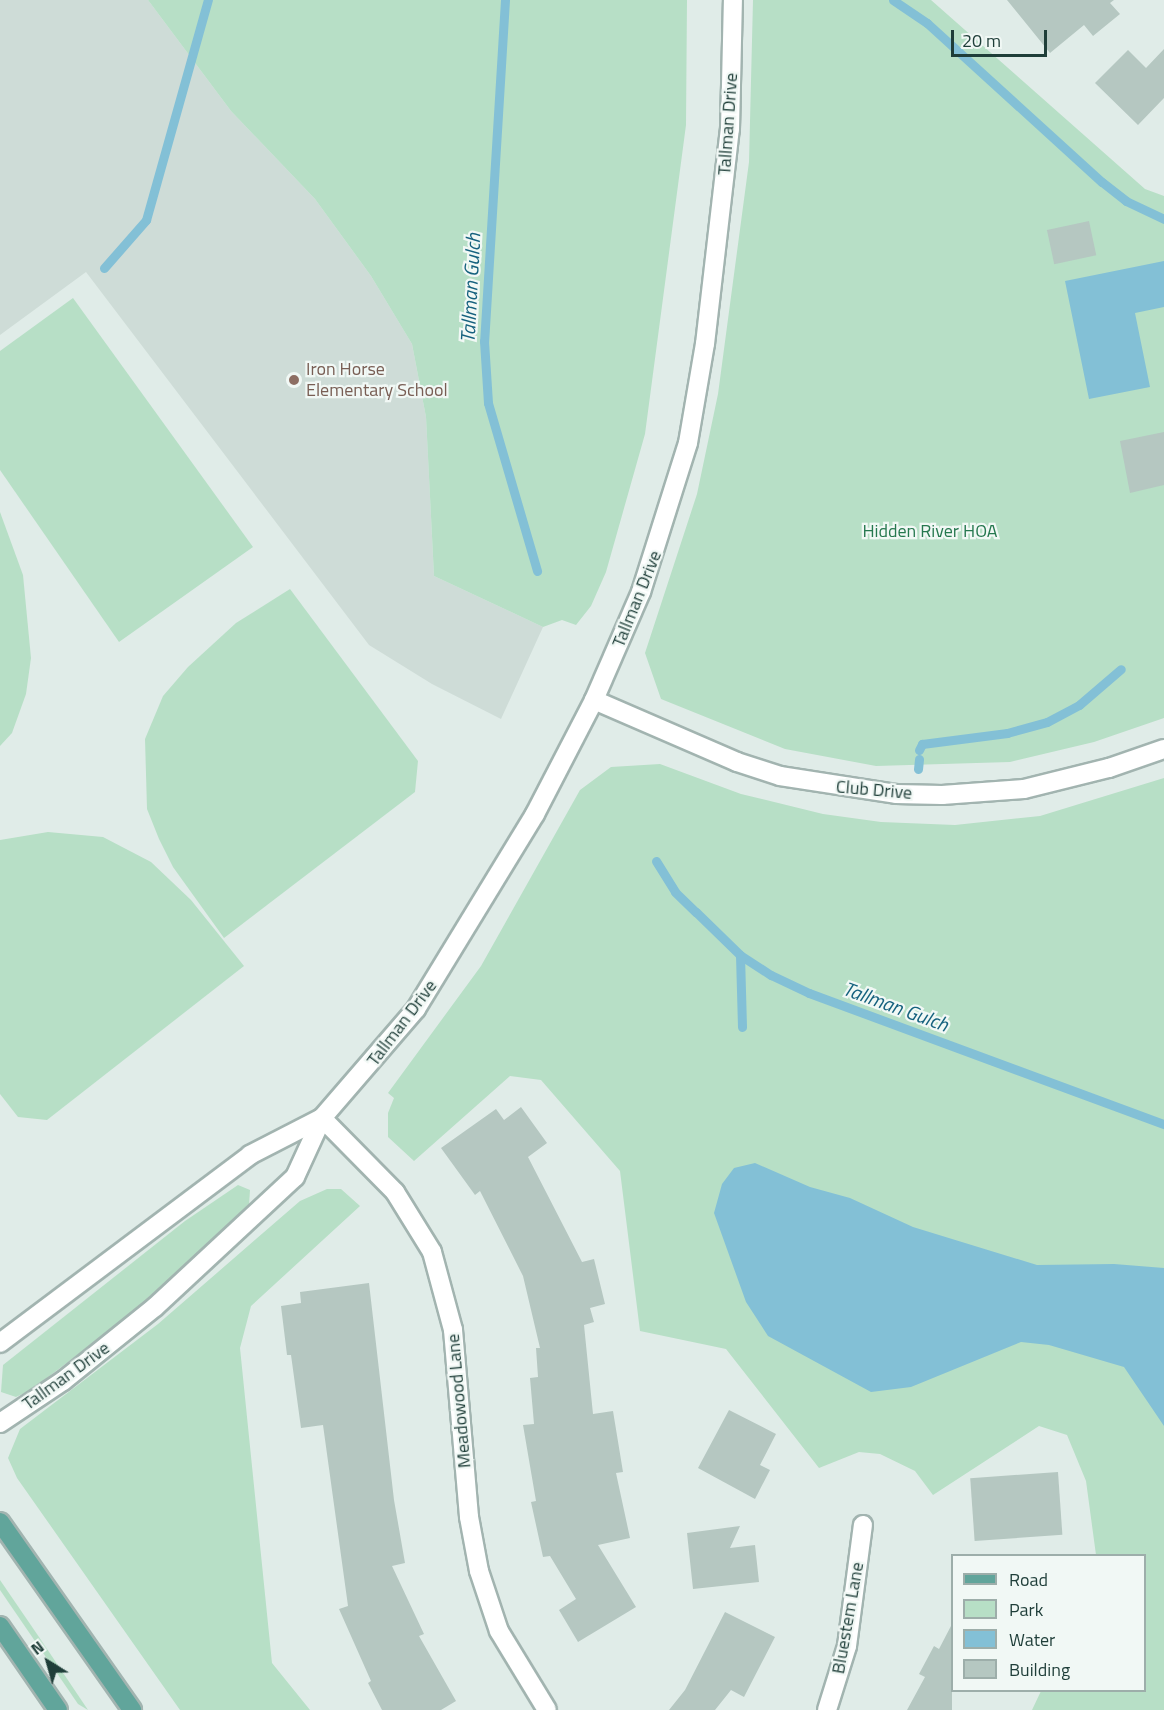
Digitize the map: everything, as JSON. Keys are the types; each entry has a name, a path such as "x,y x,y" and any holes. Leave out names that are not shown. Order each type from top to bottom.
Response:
{"main road":[{"path":"0,1522 132,1710"},
{"path":"0,1626 58,1710"}],"street":[{"name":"Tallman Drive","path":"0,1423 109,1345 243,1228 295,1177 322,1118 389,1043 437,978 536,814 594,700 657,550 694,417 730,129 733,0"},
{"name":"Club Drive","path":"594,700 737,762 780,776 896,794 942,795 1024,789 1109,768 1164,748"},
{"name":"Tallman Drive","path":"0,1343 250,1155 322,1118"},
{"name":"Meadowood Lane","path":"322,1118 395,1192 432,1252 453,1330 469,1516 479,1571 499,1631 547,1710"},
{"name":"Bluestem Lane","path":"827,1710 847,1646 863,1525"}],"shaded area":[{"name":"Iron Horse Elementary School","path":"0,0 148,0 231,111 315,199 371,276 412,344 426,417 434,576 543,627 501,719 432,684 369,645 86,272 0,335"}],"green space":[{"path":"148,0 687,0 686,125 645,434 606,572 591,606 576,625 562,620 543,627 434,576 426,417 412,344 371,276 315,199 231,111"},
{"name":"Hidden River HOA","path":"753,0 931,0 1145,189 1164,196 1164,718 1094,742 1010,762 876,766 785,749 661,699 645,653 697,494 718,394 749,162"},
{"path":"73,298 253,547 119,642 0,470 0,351"},
{"path":"0,512 23,575 31,658 26,694 12,733 0,746"},
{"path":"290,589 418,761 415,792 224,938 173,867 147,809 145,739 163,696 188,667 236,623"},
{"path":"660,764 741,794 823,814 881,822 955,825 1040,816 1164,778 1164,1710 1032,1710 1041,1692 1146,1692 1146,1554 1096,1554 1086,1481 1067,1435 1039,1426 933,1495 915,1471 880,1454 859,1452 819,1468 726,1349 640,1331 620,1171 541,1080 510,1076 414,1161 388,1137 388,1113 394,1098 388,1093 481,966 580,790 611,767"},
{"path":"48,832 103,837 151,862 191,900 244,966 47,1120 18,1117 0,1094 0,840"},
{"path":"238,1185 250,1190 249,1205 134,1312 31,1390 16,1397 1,1392 3,1365 185,1221"},
{"path":"327,1189 341,1189 360,1206 251,1306 240,1348 272,1663 310,1710 180,1710 17,1478 8,1458 20,1429 158,1324 300,1201"},
{"path":"0,1580 88,1710 78,1704 0,1590"}],"water":[{"path":"1164,261 1164,307 1135,313 1150,387 1089,399 1065,281"},
{"path":"755,1163 810,1187 850,1198 913,1227 1037,1265 1114,1264 1164,1268 1164,1426 1124,1367 1049,1345 1021,1342 911,1387 871,1392 768,1336 746,1302 714,1213 722,1184 734,1168"}],"building":[{"path":"1007,0 1114,0 1110,3 1120,14 1093,36 1084,25 1050,53"},
{"path":"1164,49 1164,98 1138,125 1095,83 1128,50 1146,68"},
{"path":"1089,221 1096,255 1054,264 1047,230"},
{"path":"1164,432 1164,485 1130,493 1120,441"},
{"path":"521,1107 547,1143 528,1157 582,1262 594,1259 605,1304 590,1308 594,1322 584,1325 593,1414 613,1411 623,1472 616,1473 630,1538 598,1545 636,1607 578,1642 559,1610 576,1599 550,1556 543,1557 531,1502 536,1501 523,1425 534,1424 530,1378 538,1377 536,1348 540,1348 523,1276 480,1191 475,1195 441,1148 496,1109 504,1120"},
{"path":"369,1283 394,1500 405,1563 392,1566 424,1634 419,1636 456,1701 441,1710 382,1710 368,1683 371,1681 339,1609 348,1606 323,1425 301,1428 291,1355 287,1355 281,1306 301,1303 300,1292"},
{"path":"729,1410 776,1434 760,1465 770,1470 755,1499 698,1468"},
{"path":"1058,1472 1062,1535 975,1541 970,1478"},
{"path":"740,1526 730,1548 755,1545 759,1582 693,1589 687,1533"},
{"path":"725,1612 775,1637 744,1697 731,1690 715,1710 669,1710 685,1690"},
{"path":"951,1626 952,1710 907,1710 925,1677 919,1674 934,1646 939,1649"}],"waterway":[{"path":"104,268 146,220 208,0"},
{"name":"Tallman Gulch","path":"505,0 484,341 488,403 537,571"},
{"path":"893,0 927,23 1102,182 1126,201 1164,219"},
{"path":"919,750 922,744 1007,733 1047,722 1079,705 1121,669"},
{"path":"918,769 919,759"},
{"name":"Tallman Gulch","path":"656,861 675,892 740,955 771,975 809,993 1164,1124"},
{"path":"740,955 742,1027"}],"place":[{"name":"Iron Horse Elementary School","path":"294,380"}]}
